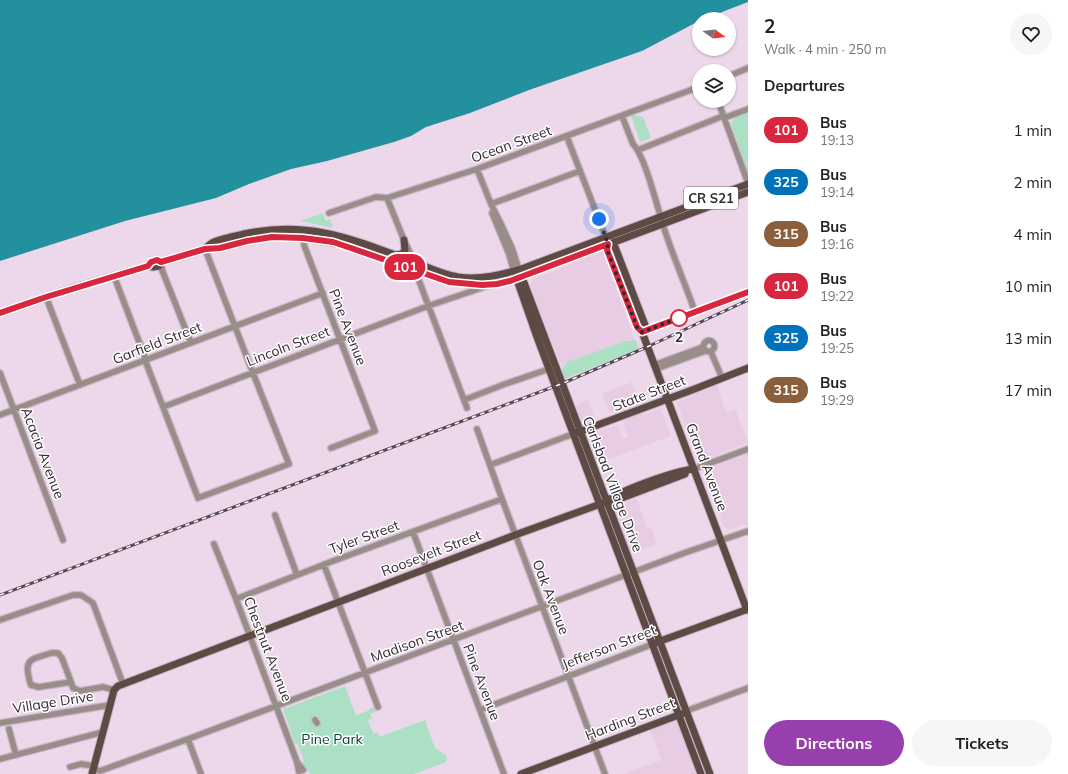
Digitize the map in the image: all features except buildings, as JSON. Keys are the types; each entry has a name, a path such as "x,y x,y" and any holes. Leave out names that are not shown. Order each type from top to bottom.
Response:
{"main road":[{"name":"CR S21","path":"662,221 748,184"},
{"name":"CR S21","path":"0,313 114,276 148,266 159,266 161,262 205,249 212,243 252,232 279,229 341,244 454,283 490,285 662,221 748,192"},
{"name":"CR S21","path":"304,234 342,236 438,272 459,277 481,278 518,274"},
{"path":"396,256 402,254 405,250 404,240"},
{"name":"Grand Avenue","path":"607,241 607,250 622,290 637,327 642,332 748,611"},
{"path":"389,261 406,264 410,263 411,261"},
{"path":"415,270 438,272"},
{"name":"Carlsbad Village Drive","path":"518,274 576,433 656,643 683,713 710,774"},
{"name":"State Street","path":"576,433 748,368"},
{"name":"Roosevelt Street","path":"114,690 123,684 339,603 427,568 603,503 621,493 683,470 694,469"},
{"name":"Jefferson Street","path":"656,643 748,611"},
{"path":"93,770 114,690"},
{"name":"Carlsbad Village Drive","path":"683,713 701,774"},
{"name":"Harding Street","path":"521,774 683,713"}],"street":[{"path":"736,73 748,68"},
{"name":"Ocean Street","path":"329,213 376,197 387,198 477,169 692,90"},
{"path":"721,108 748,184"},
{"path":"638,150 748,109"},
{"path":"622,116 633,144 638,150 643,161 662,221 695,312"},
{"name":"Grand Avenue","path":"567,137 607,241"},
{"name":"Carlsbad Village Drive","path":"477,169 501,224 518,274"},
{"path":"491,204 580,171"},
{"path":"387,198 411,255 411,261"},
{"name":"Pine Avenue","path":"304,234 304,245 375,431 330,448"},
{"path":"114,276 198,498 289,464 205,249"},
{"path":"161,262 162,270 191,343"},
{"path":"415,270 467,408"},
{"name":"Lincoln Street","path":"163,407 428,306 490,285"},
{"path":"642,332 748,292"},
{"name":"Garfield Street","path":"0,415 323,293"},
{"path":"46,297 80,385"},
{"path":"655,367 706,350 722,378"},
{"path":"464,400 552,368"},
{"name":"Acacia Avenue","path":"0,373 63,540"},
{"name":"Oak Avenue","path":"477,429 605,774"},
{"name":"State Street","path":"490,465 576,433"},
{"name":"Roosevelt Street","path":"694,469 748,449"},
{"name":"Tyler Street","path":"236,599 502,499"},
{"path":"275,516 297,575"},
{"name":"Madison Street","path":"70,767 81,764 93,770 100,771 542,606 748,531"},
{"name":"Pine Avenue","path":"413,532 504,774"},
{"name":"Chestnut Avenue","path":"214,544 298,762 300,773"},
{"path":"324,565 378,707"},
{"path":"0,620 69,596 81,595 93,604 123,684"},
{"name":"Jefferson Street","path":"480,710 656,643"},
{"path":"71,682 39,687 34,686 29,682 27,665 31,660 54,652 58,653 62,658 74,688 80,691 103,687 114,690"},
{"name":"Harding Street","path":"683,713 748,688"},
{"name":"Village Drive","path":"0,723 110,705"},
{"path":"9,729 16,755"},
{"path":"0,759 103,732"},
{"path":"188,739 201,774"}],"shaded area":[{"path":"602,252 634,340 622,342 571,361 569,360 562,367 530,286 534,279"},
{"path":"632,382 644,415 661,408 671,436 597,464 576,405 588,400 599,431 618,425 623,439 628,437 620,409 609,413 602,394"},
{"path":"717,385 726,413 735,409 748,443 698,462 677,402"},
{"path":"748,454 748,525 728,529 724,527 705,473 709,468"},
{"path":"637,499 647,528 651,527 657,544 630,553 614,506"},
{"path":"678,721 699,774 623,774 661,760 650,730"}],"green space":[{"path":"748,113 748,173 731,123 734,118"},
{"path":"634,115 643,117 651,138 640,142 631,116"},
{"path":"323,213 326,221 330,219 333,228 300,221"},
{"path":"621,341 636,341 638,349 565,379 562,368 569,360 571,361 622,342"},
{"name":"Pine Park","path":"345,686 356,715 374,707 377,711 370,714 372,718 368,720 373,733 378,733 379,737 425,720 435,748 447,756 446,762 414,774 310,774 301,763 304,761 298,744 295,744 283,709"}],"water":[{"path":"0,0 748,0 748,2 722,12 692,12 692,25 642,51 529,90 470,113 426,127 411,136 394,142 327,161 291,169 216,198 125,221 0,261"}],"railway":[{"path":"0,595 561,384 647,347 748,300"}],"bus line":[{"name":"101","path":"0,313 90,283 148,266 151,262 157,260 161,262 205,249 220,248 247,241 272,237 303,238 333,242 354,248 442,280 472,285 490,285 510,281 608,244 607,250 622,290 637,327 642,332 748,292"}],"place":[{"name":"2","path":"679,318"}],"route":[{"path":"599,219 608,244 607,250 637,327 642,332 679,318"}]}
